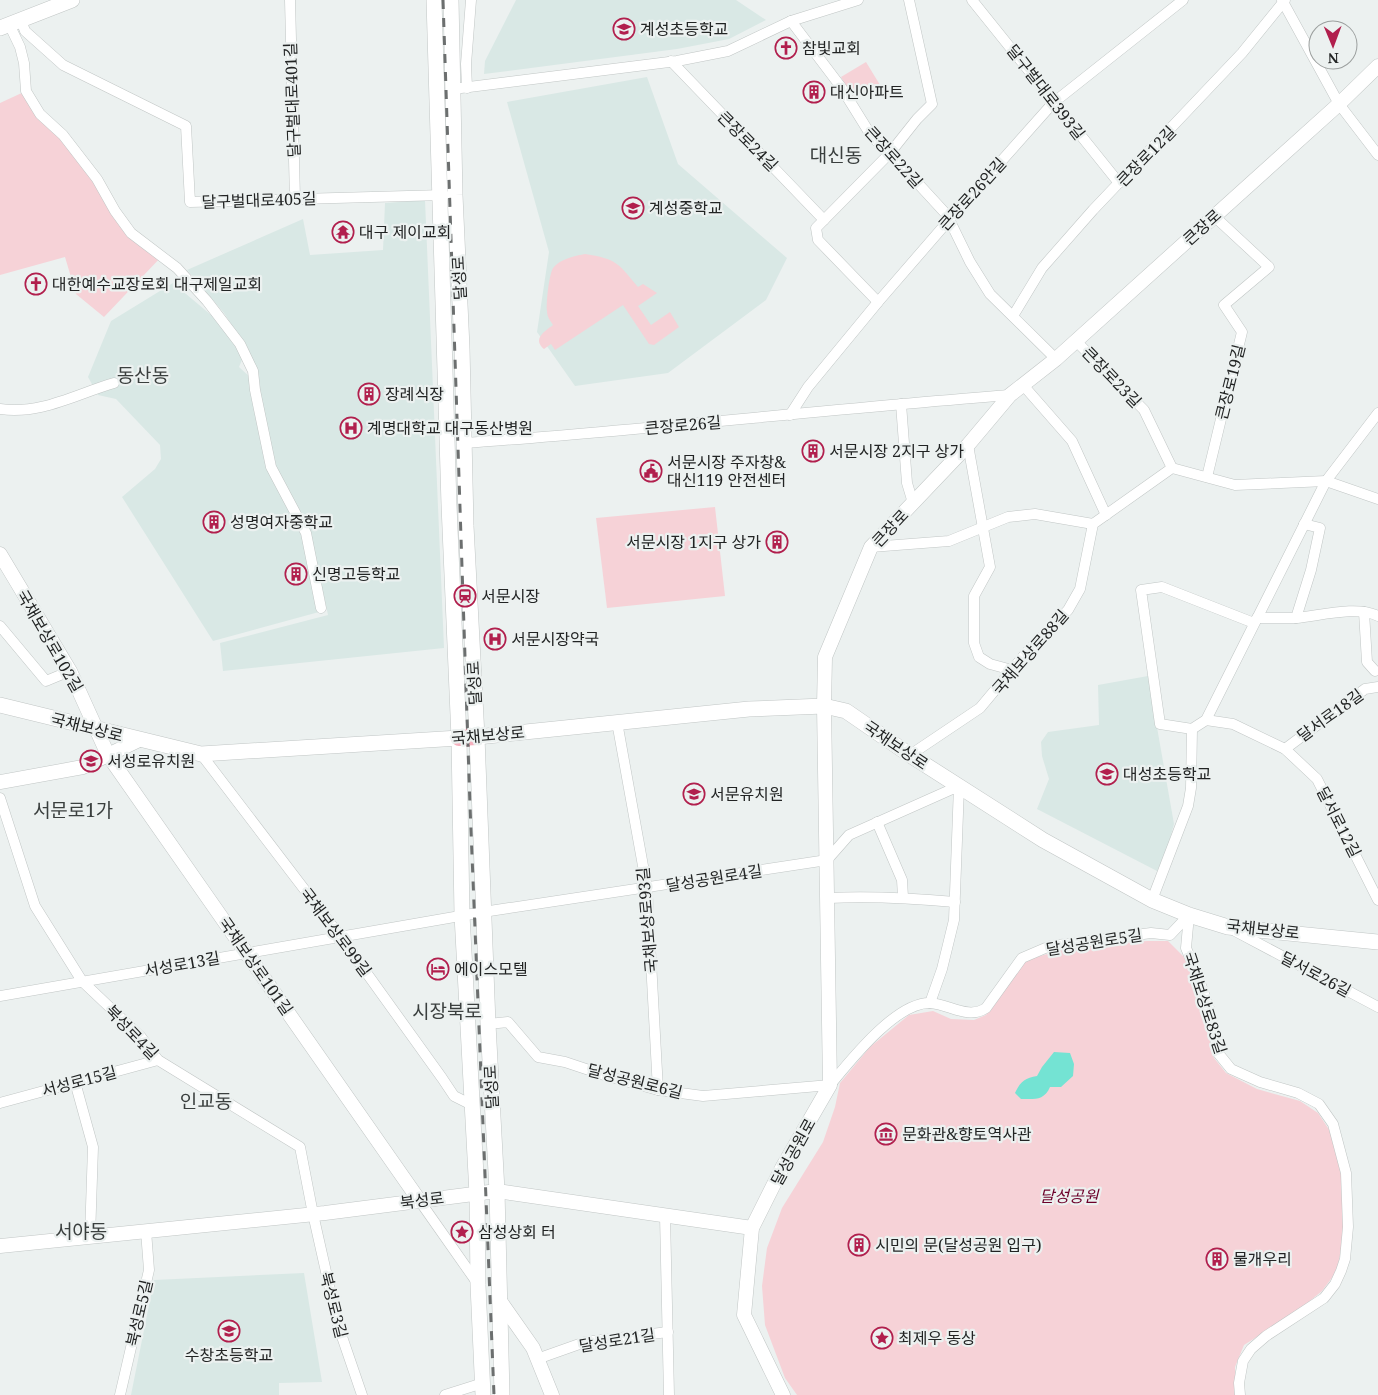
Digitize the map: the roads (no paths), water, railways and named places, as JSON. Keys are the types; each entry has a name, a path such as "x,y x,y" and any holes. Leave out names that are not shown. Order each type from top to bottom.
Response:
{"main road":[{"path":"10,24 72,0"},
{"path":"434,0 448,195 449,505 459,738 462,916 477,1194 478,1285 483,1389"},
{"name":"달성로","path":"451,0 460,88 448,195 465,443 466,526 496,1191 502,1395"},
{"name":"국채보상로","path":"0,705 201,754 477,737 748,709 824,706 846,711 910,755 1043,840 1152,900 1228,927 1378,942"}],"street":[{"name":"달구벌대로401길","path":"290,0 295,199"},
{"path":"471,0 466,64 460,88 672,61 728,51 791,21 858,0"},
{"path":"878,302 818,240 816,228 890,153 917,119 932,104 909,0"},
{"name":"달구벌대로393길","path":"972,0 1119,183"},
{"name":"큰장로26안길","path":"790,415 808,387 878,302 1053,103 1183,0"},
{"path":"1284,1 1339,104 1378,155"},
{"name":"큰장로12길","path":"1013,316 1042,268 1119,183 1242,53 1284,1"},
{"name":"큰장로22길","path":"791,21 841,87 872,137 890,153 947,215 970,262 990,294 1056,359"},
{"path":"10,24 20,47 24,64 26,91 40,114 63,136 97,179 115,211 131,233 177,268 207,300 240,344 254,370 255,390 271,467 306,533 321,608"},
{"name":"달구벌대로405길","path":"10,24 25,31 63,65 186,126 190,202 448,195"},
{"name":"큰장로24길","path":"672,61 824,220"},
{"name":"큰장로","path":"824,706 825,657 871,548 968,445 1010,395 1056,359 1339,104 1378,66"},
{"name":"큰장로19길","path":"1207,477 1242,332 1224,305 1269,267 1214,216"},
{"name":"큰장로23길","path":"1076,341 1144,410 1172,468"},
{"path":"0,409 14,411 42,407 114,383"},
{"path":"1023,385 1072,441 1106,515"},
{"name":"큰장로26길","path":"465,443 1010,395"},
{"path":"901,404 907,483 913,503"},
{"path":"1378,413 1326,481 1304,524 1256,621 1206,720 1192,729 1160,724 1141,590 1162,587 1256,621 1336,612 1371,612 1378,616"},
{"path":"968,445 990,567 974,596 974,643 979,657 990,664 1012,670"},
{"path":"871,548 949,541 1008,517 1035,514 1092,524 1172,468 1235,485 1326,481 1378,499"},
{"name":"국채보상로88길","path":"910,755 980,708 1026,653 1068,610 1080,589 1092,524"},
{"path":"1296,618 1311,570 1320,528 1304,524"},
{"name":"국채보상로102길","path":"0,554 70,671 97,730"},
{"path":"1364,612 1367,662 1377,668 1365,688"},
{"path":"0,626 46,681 70,671"},
{"name":"달서로18길","path":"1285,749 1365,688 1378,687"},
{"path":"824,706 830,1084"},
{"name":"달서로12길","path":"1206,720 1233,724 1285,749 1317,779 1378,900"},
{"name":"국채보상로93길","path":"617,722 648,888 658,1090"},
{"path":"1152,900 1188,806 1191,788 1192,729"},
{"name":"국채보상로101길","path":"97,730 108,755 419,1200"},
{"path":"0,782 83,767 139,740"},
{"name":"국채보상로99길","path":"201,754 340,936 454,1096 472,1105"},
{"path":"827,860 850,834 959,786 955,902 952,928 942,969 930,1003 917,1006 894,1018 869,1040 830,1084"},
{"name":"북성로4길","path":"0,798 35,906 82,981 141,1037 158,1060 300,1146 313,1214"},
{"path":"877,822 902,880 903,897"},
{"name":"달성공원로4길","path":"483,912 827,860"},
{"path":"828,898 903,897 955,902"},
{"name":"서성로13길","path":"0,996 483,912"},
{"name":"달성공원로5길","path":"930,1003 967,1013 978,1013 986,1008 1022,958 1050,946 1152,933 1170,935 1190,915"},
{"name":"국채보상로83길","path":"1190,915 1186,948 1209,1008 1218,1053 1231,1069 1260,1082 1298,1094 1319,1104 1333,1124 1346,1173 1348,1227 1345,1259 1335,1284 1324,1298 1251,1348 1243,1362 1239,1383 1240,1395"},
{"name":"달서로26길","path":"1228,927 1378,1008"},
{"name":"달성공원로6길","path":"488,1024 508,1022 538,1057 565,1062 658,1090 703,1096 830,1084"},
{"name":"서성로15길","path":"0,1103 158,1060"},
{"path":"75,1082 93,1147 90,1236"},
{"name":"달성공원로","path":"783,1395 744,1315 752,1228 782,1168 830,1084"},
{"name":"북성로","path":"0,1246 313,1214 496,1191 752,1228"},
{"path":"419,1200 478,1285"},
{"name":"북성로3길","path":"313,1214 338,1325 362,1395"},
{"path":"665,1216 669,1395"},
{"name":"북성로5길","path":"120,1395 148,1270 146,1231"},
{"path":"500,1301 533,1348 552,1395"},
{"name":"달성로21길","path":"537,1359 585,1342 668,1332"},
{"path":"445,1395 483,1389"}],"railway":[{"path":"443,0 470,806 494,1395"}],"place":[{"name":"계성초등학교","path":"624,29"},
{"name":"참빛교회","path":"786,48"},
{"name":"대신아파트","path":"814,92"},
{"name":"계성중학교","path":"633,208"},
{"name":"대구 제이교회","path":"343,232"},
{"name":"대한예수교장로회 대구제일교회","path":"36,284"},
{"name":"장례식장","path":"369,394"},
{"name":"계명대학교 대구동산병원","path":"351,428"},
{"name":"서문시장 2지구 상가","path":"813,451"},
{"name":"서문시장 주자창& 대신119 안전센터","path":"651,471"},
{"name":"성명여자중학교","path":"214,522"},
{"name":"서문시장 1지구 상가","path":"777,542"},
{"name":"신명고등학교","path":"296,574"},
{"name":"서문시장","path":"465,596"},
{"name":"서문시장약국","path":"495,639"},
{"name":"서성로유치원","path":"91,761"},
{"name":"대성초등학교","path":"1107,774"},
{"name":"서문유치원","path":"694,794"},
{"name":"에이스모텔","path":"438,969"},
{"name":"문화관&향토역사관","path":"886,1134"},
{"name":"삼성상회 터","path":"462,1232"},
{"name":"시민의 문(달성공원 입구)","path":"859,1245"},
{"name":"물개우리","path":"1217,1259"},
{"name":"수창초등학교","path":"229,1331"},
{"name":"최제우 동상","path":"882,1338"}],"district":[{"name":"대신동","path":"836,155"},
{"name":"동산동","path":"143,375"},
{"name":"서문로1가","path":"73,810"},
{"name":"시장북로","path":"447,1011"},
{"name":"인교동","path":"206,1101"},
{"name":"서야동","path":"81,1231"}],"park label":[{"name":"달성공원","path":"1069,1196"}]}
